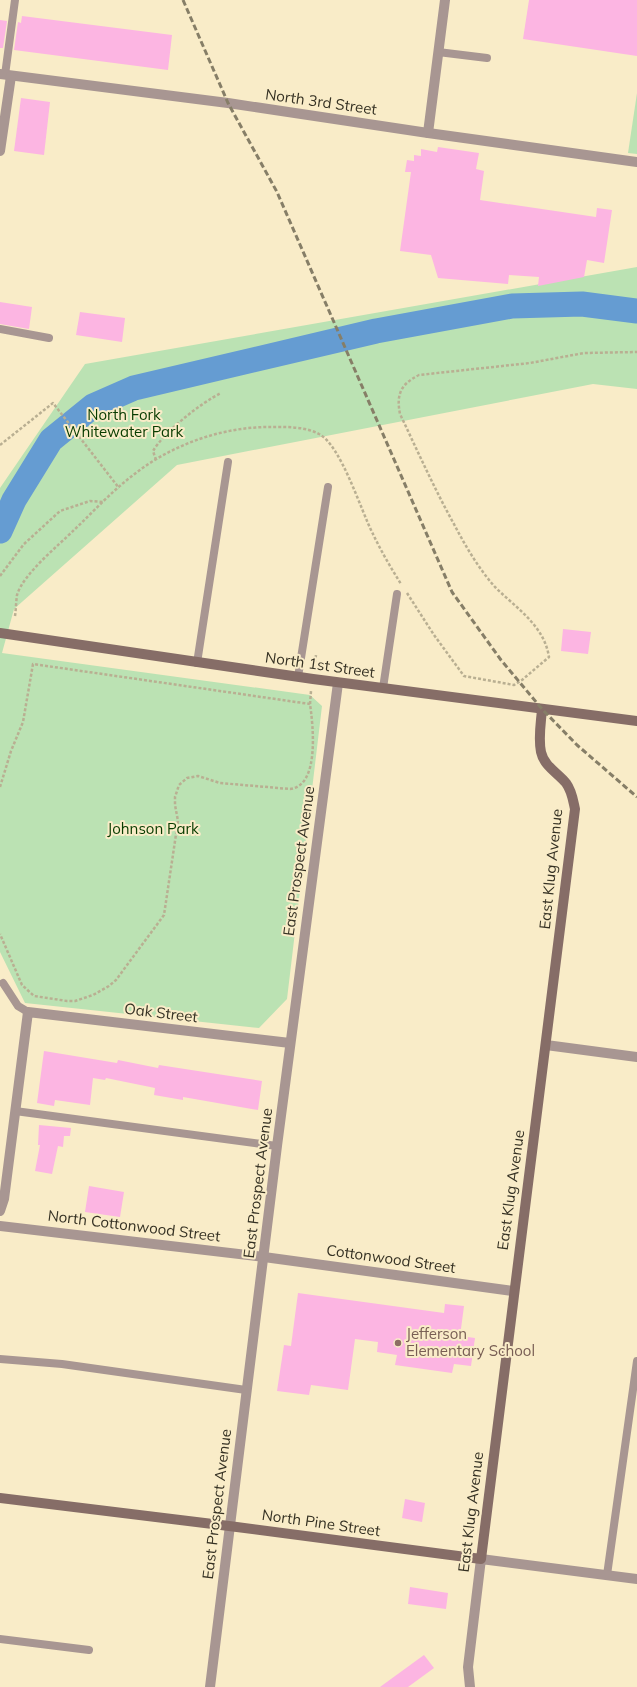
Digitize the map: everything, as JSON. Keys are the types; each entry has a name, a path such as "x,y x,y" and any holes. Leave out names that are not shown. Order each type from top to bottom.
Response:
{"street":[{"path":"428,133 445,0"},
{"name":"North 3rd Street","path":"5,75 228,104 637,162"},
{"path":"0,151 5,75"},
{"name":"North 1st Street","path":"0,633 338,683 637,721"},
{"name":"East Prospect Avenue","path":"210,1687 290,1043 338,683"},
{"name":"East Klug Avenue","path":"470,1687 468,1667 513,1291 546,1045 575,809 573,794 566,783 548,765 541,753 539,734 542,709"},
{"path":"0,1211 4,1199 28,1012"},
{"name":"Oak Street","path":"28,1012 290,1043"},
{"path":"546,1045 637,1057"},
{"name":"North Cottonwood Street","path":"0,1226 264,1257"},
{"name":"Cottonwood Street","path":"264,1257 513,1291"},
{"name":"North Pine Street","path":"0,1498 637,1579"}],"lane":[{"path":"5,75 15,0"},
{"path":"438,52 487,58"},
{"path":"0,329 49,338"},
{"path":"197,663 228,462"},
{"path":"298,677 328,486"},
{"path":"383,688 397,594"},
{"path":"3,984 18,1006 28,1012"},
{"path":"15,1111 277,1146"},
{"path":"0,1359 62,1364 246,1390"},
{"path":"607,1575 637,1361"},
{"path":"0,1638 89,1650"}],"path":[{"path":"406,591 434,635 464,676 514,685 548,658 547,646 529,618 494,585 462,540 440,499 400,414 398,404 400,393 409,380 419,375 530,363 584,353 637,352"},
{"path":"156,460 153,451 167,432 211,398 221,393"},
{"path":"0,445 53,404 59,409 100,461 119,488"},
{"path":"15,616 17,595 23,582 41,562 132,476 164,455 198,439 230,430 261,427 289,427 308,430 320,434 334,448 372,534 402,585"},
{"path":"0,576 24,544 60,511 90,502 104,502"},
{"path":"0,787 11,751 23,722 33,664 310,704 314,726 313,742 307,779 299,787 290,789 226,783 198,776 187,778 179,785 175,797 178,821 164,915 116,980 109,986 93,995 75,1001 67,1002 34,996 22,985 0,934"}],"green space":[{"path":"637,93 637,154 628,153"},
{"path":"637,267 637,389 593,384 177,465 14,609 2,653 310,695 322,706 287,999 259,1028 25,1003 0,952 0,488 85,364"}],"building":[{"path":"529,0 637,0 637,56 523,39"},
{"path":"22,16 172,35 168,70 14,50 18,22 21,23"},
{"path":"0,20 7,21 3,48 0,48"},
{"path":"21,98 50,102 44,155 14,151"},
{"path":"438,147 479,153 476,169 484,171 480,200 596,217 597,208 612,210 604,263 587,260 584,277 538,286 539,277 509,275 508,284 438,278 431,255 400,251 411,172 405,172 407,160 414,161 414,155 421,156 421,149 437,152"},
{"path":"0,302 32,307 29,329 0,324"},
{"path":"80,312 125,318 122,342 76,335"},
{"path":"563,629 591,632 588,654 561,651"},
{"path":"44,1051 117,1063 118,1060 158,1068 159,1065 262,1081 258,1110 183,1097 183,1100 154,1095 155,1088 106,1078 105,1080 93,1078 90,1105 55,1100 54,1106 37,1103"},
{"path":"39,1125 71,1128 70,1136 64,1136 63,1147 58,1146 52,1174 35,1171 40,1145 38,1145"},
{"path":"89,1186 124,1192 120,1217 85,1212"},
{"path":"298,1293 444,1313 445,1304 464,1306 460,1336 475,1338 471,1366 454,1364 452,1373 395,1365 397,1355 377,1352 378,1342 355,1339 348,1390 311,1385 309,1395 277,1391 284,1345 291,1346"},
{"path":"405,1499 425,1503 422,1522 402,1518"},
{"path":"410,1587 448,1593 446,1609 408,1604"},
{"path":"424,1655 434,1668 408,1687 380,1687"}],"waterway":[{"path":"0,531 14,500 51,440 93,406 134,388 376,331 512,306 582,304 637,311"}],"railway":[{"path":"183,0 228,103 277,192 452,592 501,660 542,709 577,745 637,797"}],"place":[{"name":"Jefferson Elementary School","path":"398,1343"}],"park label":[{"name":"North Fork Whitewater Park","path":"124,424"},
{"name":"Johnson Park","path":"153,829"}]}
